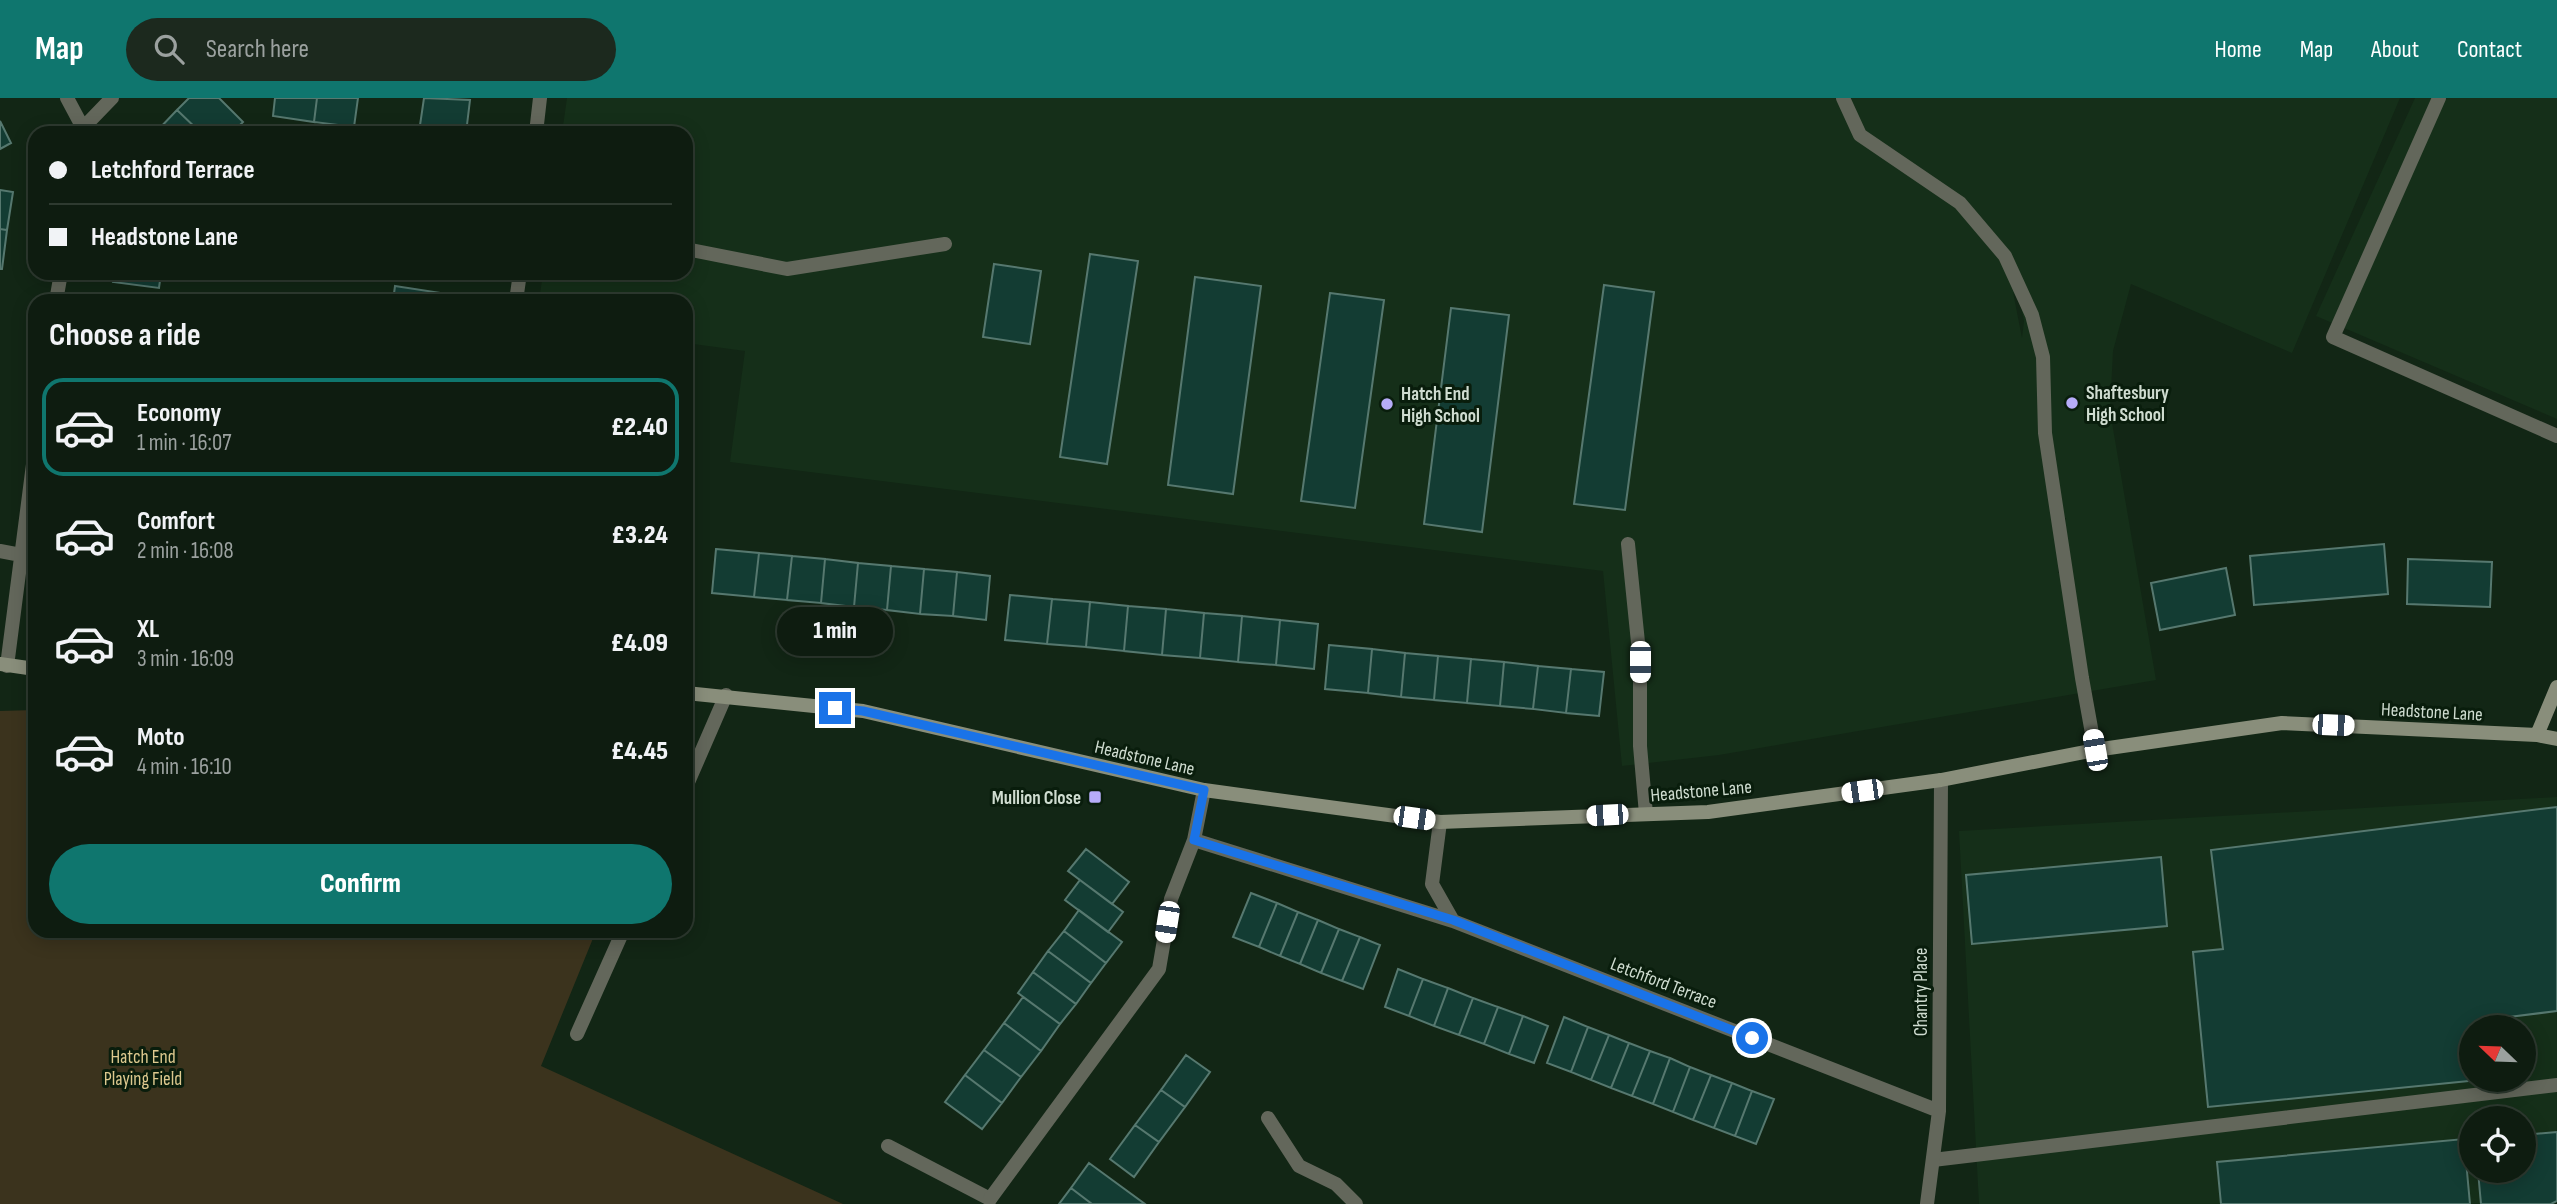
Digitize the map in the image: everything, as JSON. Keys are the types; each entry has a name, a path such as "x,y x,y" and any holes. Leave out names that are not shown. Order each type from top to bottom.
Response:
{"street":[{"path":"67,98 80,126"},
{"path":"86,126 111,98"},
{"path":"537,126 540,98"},
{"path":"1843,98 1860,135 1960,203 2005,256 2032,315 2043,357 2045,433 2095,750"},
{"path":"2439,98 2333,337 2557,436"},
{"path":"693,250 787,269 945,244"},
{"path":"28,502 4,665 28,667"},
{"path":"1629,544 1640,662 1640,746 1646,814"},
{"path":"0,551 21,555"},
{"path":"2537,735 2557,687"},
{"name":"Headstone Lane","path":"693,693 863,711 1204,790 1440,822 1708,812 1941,780 2095,750 2282,723 2537,735 2557,739"},
{"path":"693,771 726,695"},
{"name":"Chantry Place","path":"1927,1204 1939,1111 1941,780"},
{"path":"888,1146 990,1199 1159,969 1171,899 1194,840 1204,790"},
{"path":"1440,822 1432,884 1453,920"},
{"name":"Letchford Terrace","path":"1194,840 1453,920 1939,1111"},
{"path":"577,1034 620,938"},
{"path":"1933,1160 2557,1085"},
{"path":"1268,1118 1299,1166 1336,1184 1356,1204"}],"shaded area":[{"name":"Hatch End High School","path":"567,98 2400,98 2292,353 2131,284 2113,351 2110,411 2156,680 1719,755 1622,766 1603,571 730,462 745,351 693,344 693,294 540,294 542,280 693,280 693,126 563,126","holes":["2013,292 2021,306 2024,321 2022,338","2066,518 2059,573 2061,519"]},
{"path":"2415,98 2557,98 2557,419 2316,316"},
{"path":"2557,797 2557,1197 2544,1204 1979,1204 1959,831"}],"green space":[{"name":"Hatch End Playing Field","path":"28,710 28,938 593,938 541,1066 843,1204 0,1204 0,711"}],"building":[{"path":"189,98 219,98 243,122 239,126 194,126 177,110"},
{"path":"275,98 317,98 314,122 273,116"},
{"path":"317,98 358,98 354,126 314,122"},
{"path":"424,98 470,100 467,126 420,126"},
{"path":"177,110 194,126 162,126"},
{"path":"0,121 11,143 0,149"},
{"path":"0,190 13,192 7,230 0,229"},
{"path":"0,229 7,230 2,269 0,269"},
{"path":"1090,254 1138,261 1107,464 1060,457"},
{"path":"994,264 1041,271 1030,344 983,337"},
{"path":"1195,277 1261,286 1233,494 1168,485"},
{"path":"113,280 160,280 159,288"},
{"path":"1604,285 1654,292 1625,510 1574,504"},
{"path":"395,286 441,293 441,294 394,294"},
{"path":"1330,293 1384,300 1355,508 1301,501"},
{"path":"1451,308 1509,315 1482,532 1424,524"},
{"path":"2384,544 2388,594 2254,605 2250,556"},
{"path":"716,549 759,553 754,597 712,593"},
{"path":"759,553 792,556 787,600 754,597"},
{"path":"792,556 825,559 821,603 787,600"},
{"path":"825,559 858,563 854,607 821,603"},
{"path":"2408,559 2492,562 2490,607 2407,604"},
{"path":"858,563 891,566 887,610 854,607"},
{"path":"891,566 924,569 920,614 887,610"},
{"path":"2226,568 2235,615 2160,630 2151,583"},
{"path":"924,569 957,572 953,616 920,614"},
{"path":"957,572 990,576 986,620 953,616"},
{"path":"1010,595 1052,599 1047,644 1005,640"},
{"path":"1052,599 1090,602 1086,647 1047,644"},
{"path":"1090,602 1128,606 1124,651 1086,647"},
{"path":"1128,606 1166,609 1162,655 1124,651"},
{"path":"1166,609 1204,613 1200,658 1162,655"},
{"path":"1204,613 1242,616 1238,662 1200,658"},
{"path":"1242,616 1280,620 1276,665 1238,662"},
{"path":"1280,620 1318,624 1314,669 1276,665"},
{"path":"1329,645 1372,649 1368,693 1325,689"},
{"path":"1372,649 1405,653 1401,697 1368,693"},
{"path":"1405,653 1438,656 1434,700 1401,697"},
{"path":"1438,656 1471,659 1467,703 1434,700"},
{"path":"1471,659 1504,662 1500,706 1467,703"},
{"path":"1504,662 1538,666 1533,709 1500,706"},
{"path":"1538,666 1571,669 1566,713 1533,709"},
{"path":"1571,669 1604,672 1599,716 1566,713"},
{"path":"2557,807 2557,1011 2525,1015 2459,1015 2459,1082 2208,1107 2193,952 2223,949 2211,850"},
{"path":"1086,849 1129,882 1112,904 1068,871"},
{"path":"2161,857 2167,926 1972,944 1966,875"},
{"path":"1080,880 1123,912 1108,932 1065,900"},
{"path":"1251,893 1277,903 1259,947 1233,937"},
{"path":"1277,903 1298,912 1280,956 1259,947"},
{"path":"1079,910 1122,942 1106,963 1064,931"},
{"path":"1298,912 1318,920 1300,964 1280,956"},
{"path":"1318,920 1339,929 1321,973 1300,964"},
{"path":"1339,929 1360,937 1342,981 1321,973"},
{"path":"1064,931 1106,963 1091,983 1048,951"},
{"path":"1360,937 1380,945 1363,989 1342,981"},
{"path":"1048,951 1091,983 1076,1004 1033,972"},
{"path":"1398,969 1423,979 1409,1016 1385,1007"},
{"path":"1033,972 1076,1004 1060,1024 1018,993"},
{"path":"1423,979 1448,988 1434,1026 1409,1016"},
{"path":"1448,988 1473,998 1459,1035 1434,1026"},
{"path":"1023,997 1060,1024 1041,1051 1004,1023"},
{"path":"1473,998 1498,1007 1484,1044 1459,1035"},
{"path":"1498,1007 1523,1016 1509,1054 1484,1044"},
{"path":"1523,1016 1548,1026 1534,1063 1509,1054"},
{"path":"1564,1017 1588,1027 1571,1072 1547,1063"},
{"path":"1004,1023 1041,1051 1021,1077 984,1050"},
{"path":"1588,1027 1609,1035 1591,1080 1571,1072"},
{"path":"1609,1035 1629,1043 1611,1088 1591,1080"},
{"path":"1629,1043 1650,1051 1632,1096 1611,1088"},
{"path":"984,1050 1021,1077 1002,1103 965,1075"},
{"path":"1650,1051 1670,1058 1653,1104 1632,1096"},
{"path":"1186,1055 1210,1072 1185,1107 1161,1090"},
{"path":"1670,1058 1690,1067 1673,1112 1653,1104"},
{"path":"1690,1067 1711,1075 1693,1120 1673,1112"},
{"path":"965,1075 1002,1103 982,1129 945,1102"},
{"path":"1711,1075 1732,1083 1714,1128 1693,1120"},
{"path":"1732,1083 1752,1091 1735,1136 1714,1128"},
{"path":"1161,1090 1185,1107 1159,1142 1135,1125"},
{"path":"1752,1091 1774,1099 1756,1144 1735,1136"},
{"path":"1135,1125 1159,1142 1134,1177 1110,1159"},
{"path":"2557,1132 2557,1201 2551,1204 2481,1204 2479,1183 2536,1183 2536,1134"},
{"path":"2459,1139 2459,1183 2468,1183 2470,1204 2221,1204 2217,1162"},
{"path":"1089,1163 1145,1204 1092,1204 1071,1188"},
{"path":"1071,1188 1092,1204 1059,1204"}],"place":[{"name":"Shaftesbury High School","path":"2072,403"},
{"name":"Hatch End High School","path":"1387,404"},
{"name":"Mullion Close","path":"1095,797"}],"route":[{"path":"835,708 863,711 1204,790 1194,840 1453,920 1752,1038"}]}
